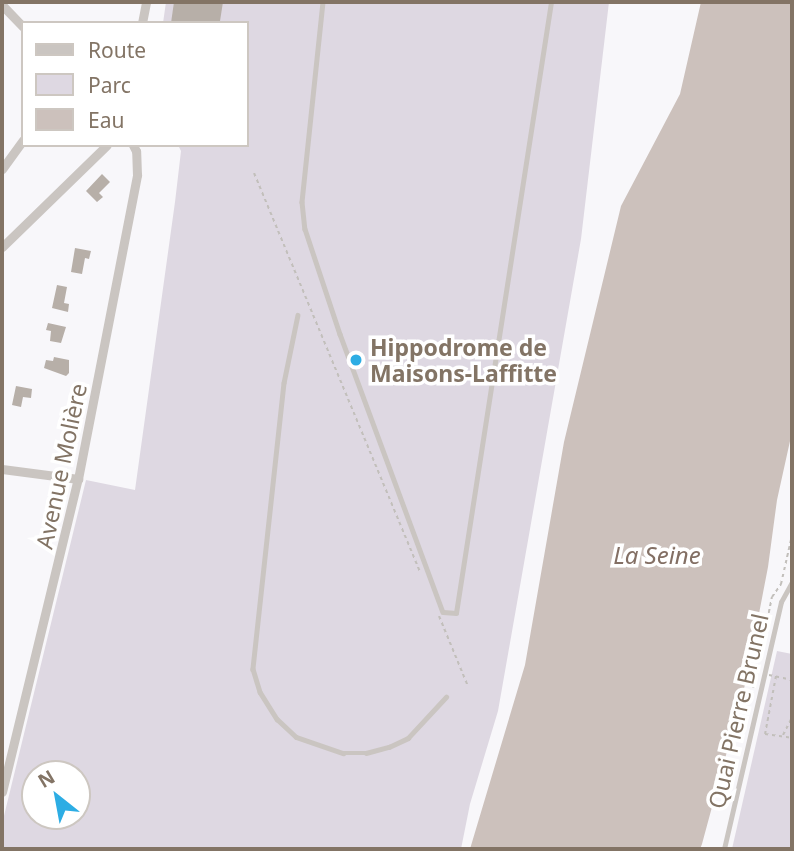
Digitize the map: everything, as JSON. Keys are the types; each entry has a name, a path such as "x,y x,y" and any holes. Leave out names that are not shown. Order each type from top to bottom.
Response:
{"street":[{"path":"142,21 146,2"},
{"path":"2,5 21,25"},
{"path":"2,169 21,143"},
{"path":"2,247 105,147"},
{"name":"Avenue Molière","path":"2,792 3,776 79,480 137,175 134,147"},
{"path":"2,469 79,480"}],"lane":[{"path":"323,2 302,202 305,229 340,334 443,612 456,613 551,2"},
{"path":"298,314 284,383 253,669 260,692 277,719 296,737 343,753 378,750 408,738 446,698"},
{"name":"Quai Pierre Brunel","path":"723,849 781,602 792,582"}],"path":[{"path":"254,173 424,582"},
{"path":"791,548 792,535"},
{"path":"435,607 467,684"},
{"path":"792,680 776,676 765,733 792,738"},
{"path":"783,736 792,717"}],"green space":[{"name":"Hippodrome de Maisons-Laffitte","path":"166,2 609,2 581,239 498,711 470,804 461,849 2,849 2,824 86,480 135,490 181,151 179,147 248,147 248,21 163,21"},
{"path":"777,651 792,654 792,849 732,849"}],"water":[{"name":"La Seine","path":"701,2 792,2 792,432 777,500 768,567 746,681 702,844 700,849 470,849 525,665 564,442 621,206 680,94"}],"building":[{"path":"174,2 223,2 220,21 171,21"},
{"path":"102,174 110,182 99,193 103,197 97,202 86,191"},
{"path":"75,248 91,251 89,259 85,258 82,274 71,272"},
{"path":"57,285 67,287 64,303 69,304 68,312 52,308"},
{"path":"48,323 66,327 61,343 50,341 51,331 46,330"},
{"path":"54,357 69,360 69,373 66,376 44,368 46,360 53,361"},
{"path":"16,386 32,389 31,398 23,397 21,407 12,405"}],"place":[{"name":"Hippodrome de Maisons-Laffitte","path":"356,360"}]}
